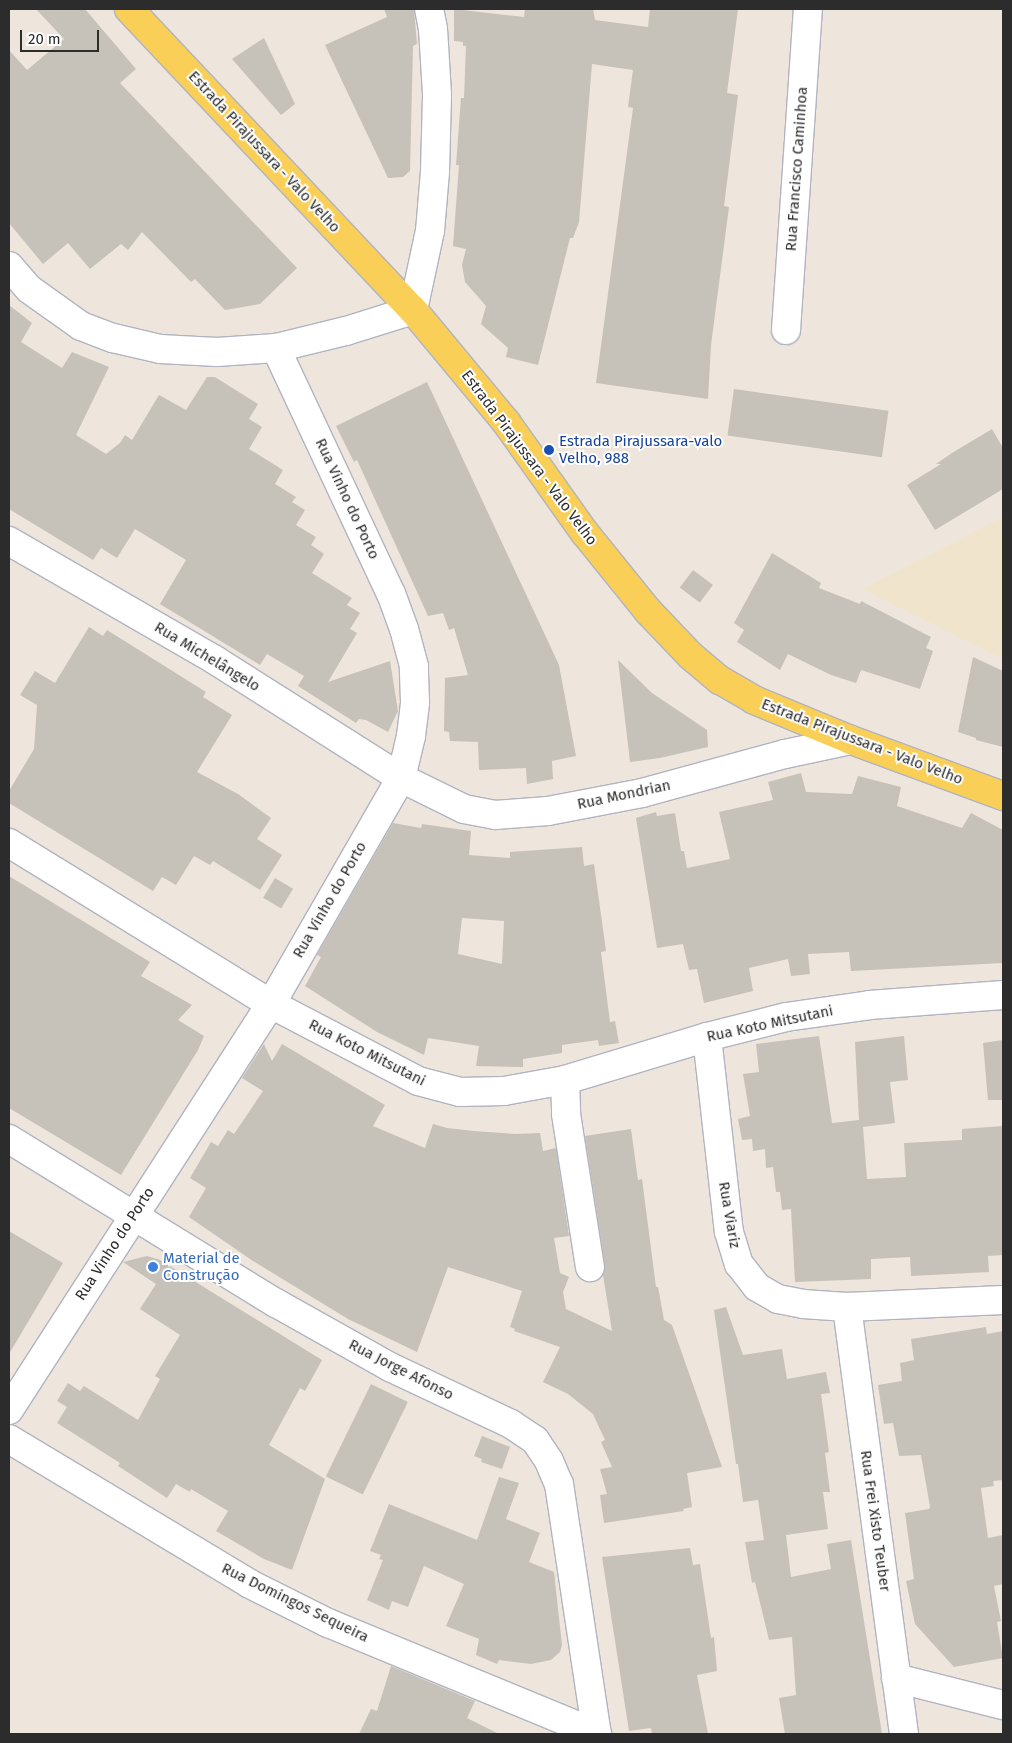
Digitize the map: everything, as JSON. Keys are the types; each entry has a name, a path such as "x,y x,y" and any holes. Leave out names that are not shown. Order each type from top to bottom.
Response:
{"main road":[{"name":"Estrada Pirajussara - Valo Velho","path":"129,9 413,310 506,422 585,533 648,611 691,656 720,680 754,700 851,740 1003,796"}],"street":[{"path":"9,266 29,289 81,326 113,338 160,348 217,352 276,348 346,331 413,310 430,231 435,172 437,94 433,28 429,9"},
{"name":"Rua Francisco Caminhoa","path":"786,330 808,9"},
{"name":"Rua Vinho do Porto","path":"9,1410 271,1004 401,778 411,736 415,702 414,666 404,629 391,594 276,348"},
{"name":"Rua Michelângelo","path":"9,541 215,660 401,778"},
{"name":"Rua Mondrian","path":"401,778 464,809 495,815 548,811 642,792 785,754 851,740"},
{"name":"Rua Koto Mitsutani","path":"9,843 271,1004 418,1082 460,1092 504,1091 565,1080 707,1036 786,1018 870,1005 1003,995"},
{"name":"Rua Viariz","path":"707,1036 729,1232 739,1264 757,1287 778,1299 803,1304 847,1307 1003,1300"},
{"path":"565,1080 566,1114 590,1267"},
{"name":"Rua Jorge Afonso","path":"9,1139 276,1303 373,1358 511,1424 535,1440 549,1461 559,1484 597,1734"},
{"name":"Rua Frei Xisto Teuber","path":"847,1307 904,1734"},
{"name":"Rua Domingos Sequeira","path":"9,1439 250,1584 328,1623 597,1734"},
{"path":"896,1678 1003,1705"}],"shaded area":[{"path":"1003,517 1003,659 862,589"}],"building":[{"path":"36,9 85,9 136,69 120,83 297,268 260,304 225,310 195,279 191,282 142,232 128,250 121,244 90,269 68,243 43,264 9,223 9,50 27,70 64,39"},
{"path":"384,9 414,9 417,44 413,46 410,171 403,177 388,178 325,45 387,17"},
{"path":"454,9 524,17 525,9 593,9 595,20 648,27 650,9 738,9 727,93 738,95 724,206 729,207 711,345 708,399 596,383 633,108 628,107 633,70 592,64 579,222 573,238 570,238 538,365 506,357 508,348 481,324 486,306 465,282 462,265 466,249 453,246 459,165 456,165 461,98 464,98 466,46 463,46 463,42 454,41"},
{"path":"264,38 295,104 281,115 232,59"},
{"path":"9,305 32,323 21,342 62,368 72,352 109,367 76,435 106,454 120,443 125,435 132,440 159,395 186,410 207,377 215,377 258,404 249,419 262,427 249,449 283,470 275,484 296,497 292,502 305,510 296,525 316,537 311,545 324,554 312,573 352,598 347,605 360,613 350,629 357,633 328,682 390,661 398,711 388,732 366,720 359,719 356,723 298,686 304,676 267,654 260,665 160,604 186,560 135,529 117,558 101,548 93,560 9,509"},
{"path":"427,382 559,665 576,756 552,761 553,779 527,784 526,768 479,770 478,742 450,741 449,732 444,731 445,678 468,675 454,628 449,630 443,613 428,616 357,460 354,462 336,426"},
{"path":"734,389 888,411 882,457 727,436"},
{"path":"992,429 1003,448 1003,489 935,530 907,485 941,464 936,464 952,453"},
{"path":"772,553 821,583 819,588 860,604 861,601 931,637 926,648 933,651 920,689 861,670 856,683 831,675 788,654 780,670 737,642 744,630 734,623"},
{"path":"693,570 713,585 700,603 680,588"},
{"path":"89,627 103,636 107,630 206,692 203,697 232,715 197,772 238,794 271,818 257,839 282,855 260,890 213,861 210,865 194,856 176,885 162,877 153,891 9,803 9,791 34,749 37,705 20,695 35,671 55,683"},
{"path":"973,657 1003,671 1003,747 976,740 976,738 958,732"},
{"path":"618,660 652,693 707,730 708,747 660,758 630,762"},
{"path":"801,773 806,792 852,794 858,776 901,787 897,806 962,828 971,813 1003,830 1003,963 851,971 849,952 808,954 810,974 791,976 788,959 749,968 753,991 704,1003 697,969 689,970 683,944 657,948 636,818 656,812 657,816 675,813 681,851 684,851 687,868 730,859 719,812 773,800 768,782"},
{"path":"393,823 421,828 422,824 471,831 469,855 510,858 510,852 582,847 584,866 594,864 606,951 601,952 610,1022 615,1021 619,1043 599,1046 598,1040 562,1045 562,1053 523,1059 523,1067 476,1066 479,1046 428,1038 424,1055 377,1032 305,986 321,957 317,955","holes":["462,918 504,921 502,964 458,954"]},
{"path":"9,876 150,962 141,976 192,1005 178,1020 204,1036 198,1050 121,1175 9,1108"},
{"path":"275,878 293,889 281,909 263,898"},
{"path":"819,1036 832,1123 859,1120 855,1042 904,1036 908,1080 890,1082 895,1123 863,1127 867,1179 906,1177 904,1143 962,1140 962,1129 1003,1126 1003,1255 988,1256 989,1272 911,1276 910,1257 871,1259 871,1279 795,1282 791,1209 782,1210 780,1192 776,1192 773,1167 766,1168 765,1149 753,1151 752,1139 742,1140 738,1119 750,1116 743,1074 759,1072 756,1044"},
{"path":"1003,1040 1003,1100 988,1100 983,1043"},
{"path":"264,1044 272,1061 282,1044 385,1105 373,1126 425,1148 433,1124 447,1128 474,1131 516,1134 540,1133 543,1151 556,1148 569,1236 554,1238 560,1273 569,1277 563,1292 566,1309 612,1331 603,1275 605,1265 585,1136 631,1129 638,1180 642,1179 656,1287 658,1287 664,1320 672,1325 722,1467 687,1473 692,1507 683,1509 684,1511 604,1523 600,1495 607,1494 600,1469 612,1467 601,1442 605,1440 593,1414 568,1394 543,1382 560,1347 514,1331 515,1329 510,1327 522,1291 448,1267 417,1352 348,1319 253,1261 189,1217 206,1188 190,1178 211,1142 218,1146 228,1130 234,1134 263,1091 242,1078"},
{"path":"9,1231 63,1263 9,1354"},
{"path":"147,1256 160,1260 322,1360 305,1391 300,1388 269,1445 325,1479 292,1570 264,1559 216,1531 228,1511 191,1489 190,1492 176,1484 167,1498 118,1466 120,1463 57,1423 67,1407 57,1401 68,1383 80,1391 84,1386 138,1420 160,1379 155,1376 180,1335 140,1309 156,1284 123,1262"},
{"path":"726,1307 743,1355 782,1349 787,1379 826,1372 830,1393 821,1394 829,1452 825,1453 830,1492 823,1492 828,1529 786,1535 791,1577 831,1569 827,1544 851,1540 882,1734 785,1734 779,1698 796,1695 792,1637 769,1640 755,1582 752,1583 745,1542 764,1540 758,1500 743,1502 738,1464 736,1464 714,1310"},
{"path":"986,1327 987,1334 1003,1331 1003,1480 993,1481 994,1486 981,1488 988,1538 1003,1535 1003,1584 994,1586 1001,1621 997,1622 1003,1658 954,1667 915,1624 906,1581 914,1579 905,1513 929,1509 930,1507 921,1455 899,1456 893,1423 884,1424 878,1385 902,1381 900,1363 914,1360 911,1339"},
{"path":"371,1384 408,1402 363,1495 326,1477"},
{"path":"482,1436 510,1447 502,1469 481,1462 482,1459 474,1456"},
{"path":"499,1477 519,1483 506,1519 540,1533 529,1562 554,1572 562,1645 560,1652 551,1660 531,1664 499,1660 497,1664 476,1655 479,1639 446,1626 464,1584 424,1566 408,1607 392,1601 389,1610 367,1600 383,1560 379,1559 381,1555 370,1551 389,1504 477,1540"},
{"path":"690,1548 693,1565 700,1564 711,1638 714,1637 717,1671 697,1675 708,1734 652,1734 651,1728 629,1731 602,1557"},
{"path":"391,1666 475,1701 467,1718 499,1734 359,1734 371,1709 377,1711"}],"place":[{"name":"Estrada Pirajussara-valo Velho, 988","path":"549,450"},
{"name":"Material de Construção","path":"153,1267"}]}
